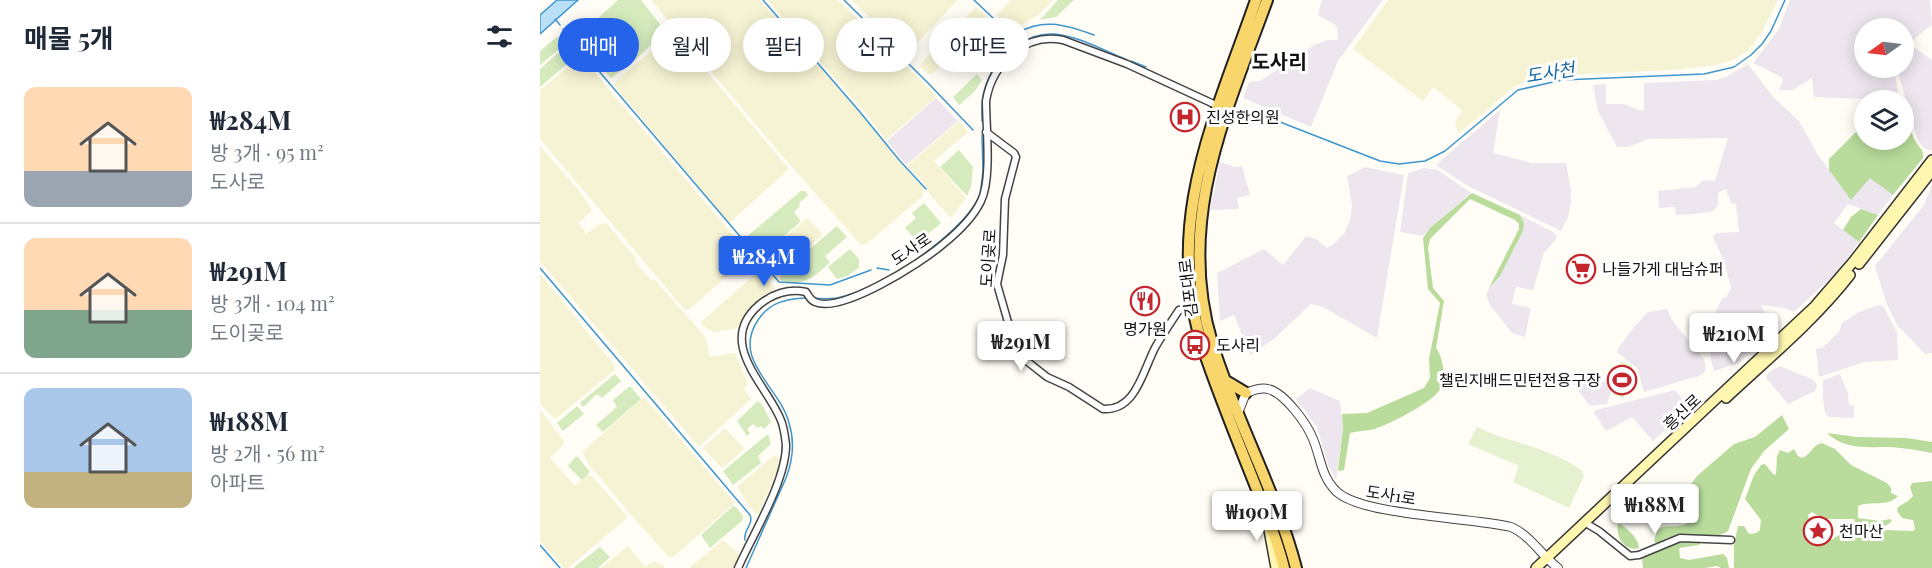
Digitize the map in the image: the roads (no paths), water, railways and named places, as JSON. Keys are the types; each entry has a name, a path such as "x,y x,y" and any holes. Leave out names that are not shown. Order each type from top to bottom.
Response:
{"main road":[{"name":"김포대로","path":"1256,0 1201,156 1191,213 1188,258 1204,351 1269,508 1289,542 1296,568"},
{"name":"김포대로","path":"1267,0 1216,144 1206,185 1199,237 1198,306 1238,413 1269,508 1284,568"},
{"name":"흥신로","path":"1536,568 1549,566 1586,524 1815,306 1853,262 1932,160"},
{"name":"흥신로","path":"1586,524 1788,343 1815,316 1839,290 1932,171"},
{"path":"1225,380 1246,393"},
{"path":"1269,508 1276,568"},
{"path":"1269,508 1291,534 1303,568"}],"street":[{"name":"도사로","path":"738,568 782,471 786,444 780,417 751,372 746,358 742,332 748,319 762,303 771,297 789,291 806,292 813,301 820,303 857,296 901,273 941,246 973,213 984,195 987,173 986,101 988,90 1007,59 1022,46 1046,38 1063,40 1127,64 1218,106"},
{"name":"도이곶로","path":"986,132 1016,157 1005,199 1003,255 997,284 1016,353 1047,377 1069,387 1103,409 1109,410 1131,397 1158,344 1179,310 1198,306"},
{"name":"도사1로","path":"1246,393 1262,388 1269,389 1287,401 1310,432 1320,467 1327,480 1348,500 1373,507 1511,527 1523,535 1549,566"},
{"path":"1238,413 1246,393"},
{"path":"1586,524 1630,556 1639,555 1680,538 1731,540"}],"water":[{"path":"557,0 578,0 540,34 540,15"}],"waterway":[{"path":"763,0 926,189"},
{"path":"844,0 973,130"},
{"path":"974,0 1012,36 1043,24 1063,25 1094,35"},
{"name":"도사천","path":"1280,122 1380,161 1399,164 1425,161 1445,151 1518,90 1562,80 1704,74 1734,67 1762,44 1771,31 1785,0"},
{"path":"555,19 558,23"},
{"path":"982,121 984,92 995,67 1011,50 1031,38 1054,34 1072,37 1125,59"},
{"path":"1131,61 1146,67"},
{"path":"600,72 779,282 830,285 871,270"},
{"path":"980,195 983,171 982,135"},
{"path":"814,298 837,298 854,293 895,273 936,245 968,214 978,199"},
{"path":"540,268 750,515 751,521 745,540"},
{"path":"877,268 889,270"},
{"path":"746,568 786,478 792,458 793,444 784,410 754,361 750,348 751,334 758,320 773,305 792,299 806,298"},
{"path":"540,545 560,568"}],"place":[{"name":"진성한의원","path":"1185,117"},
{"name":"나들가게 대남슈퍼","path":"1581,269"},
{"name":"명가원","path":"1145,301"},
{"name":"도사리","path":"1195,345"},
{"name":"챌린지배드민턴전용구장","path":"1622,380"},
{"name":"천마산","path":"1818,531"}],"district":[{"name":"도사리","path":"1279,62"}]}
